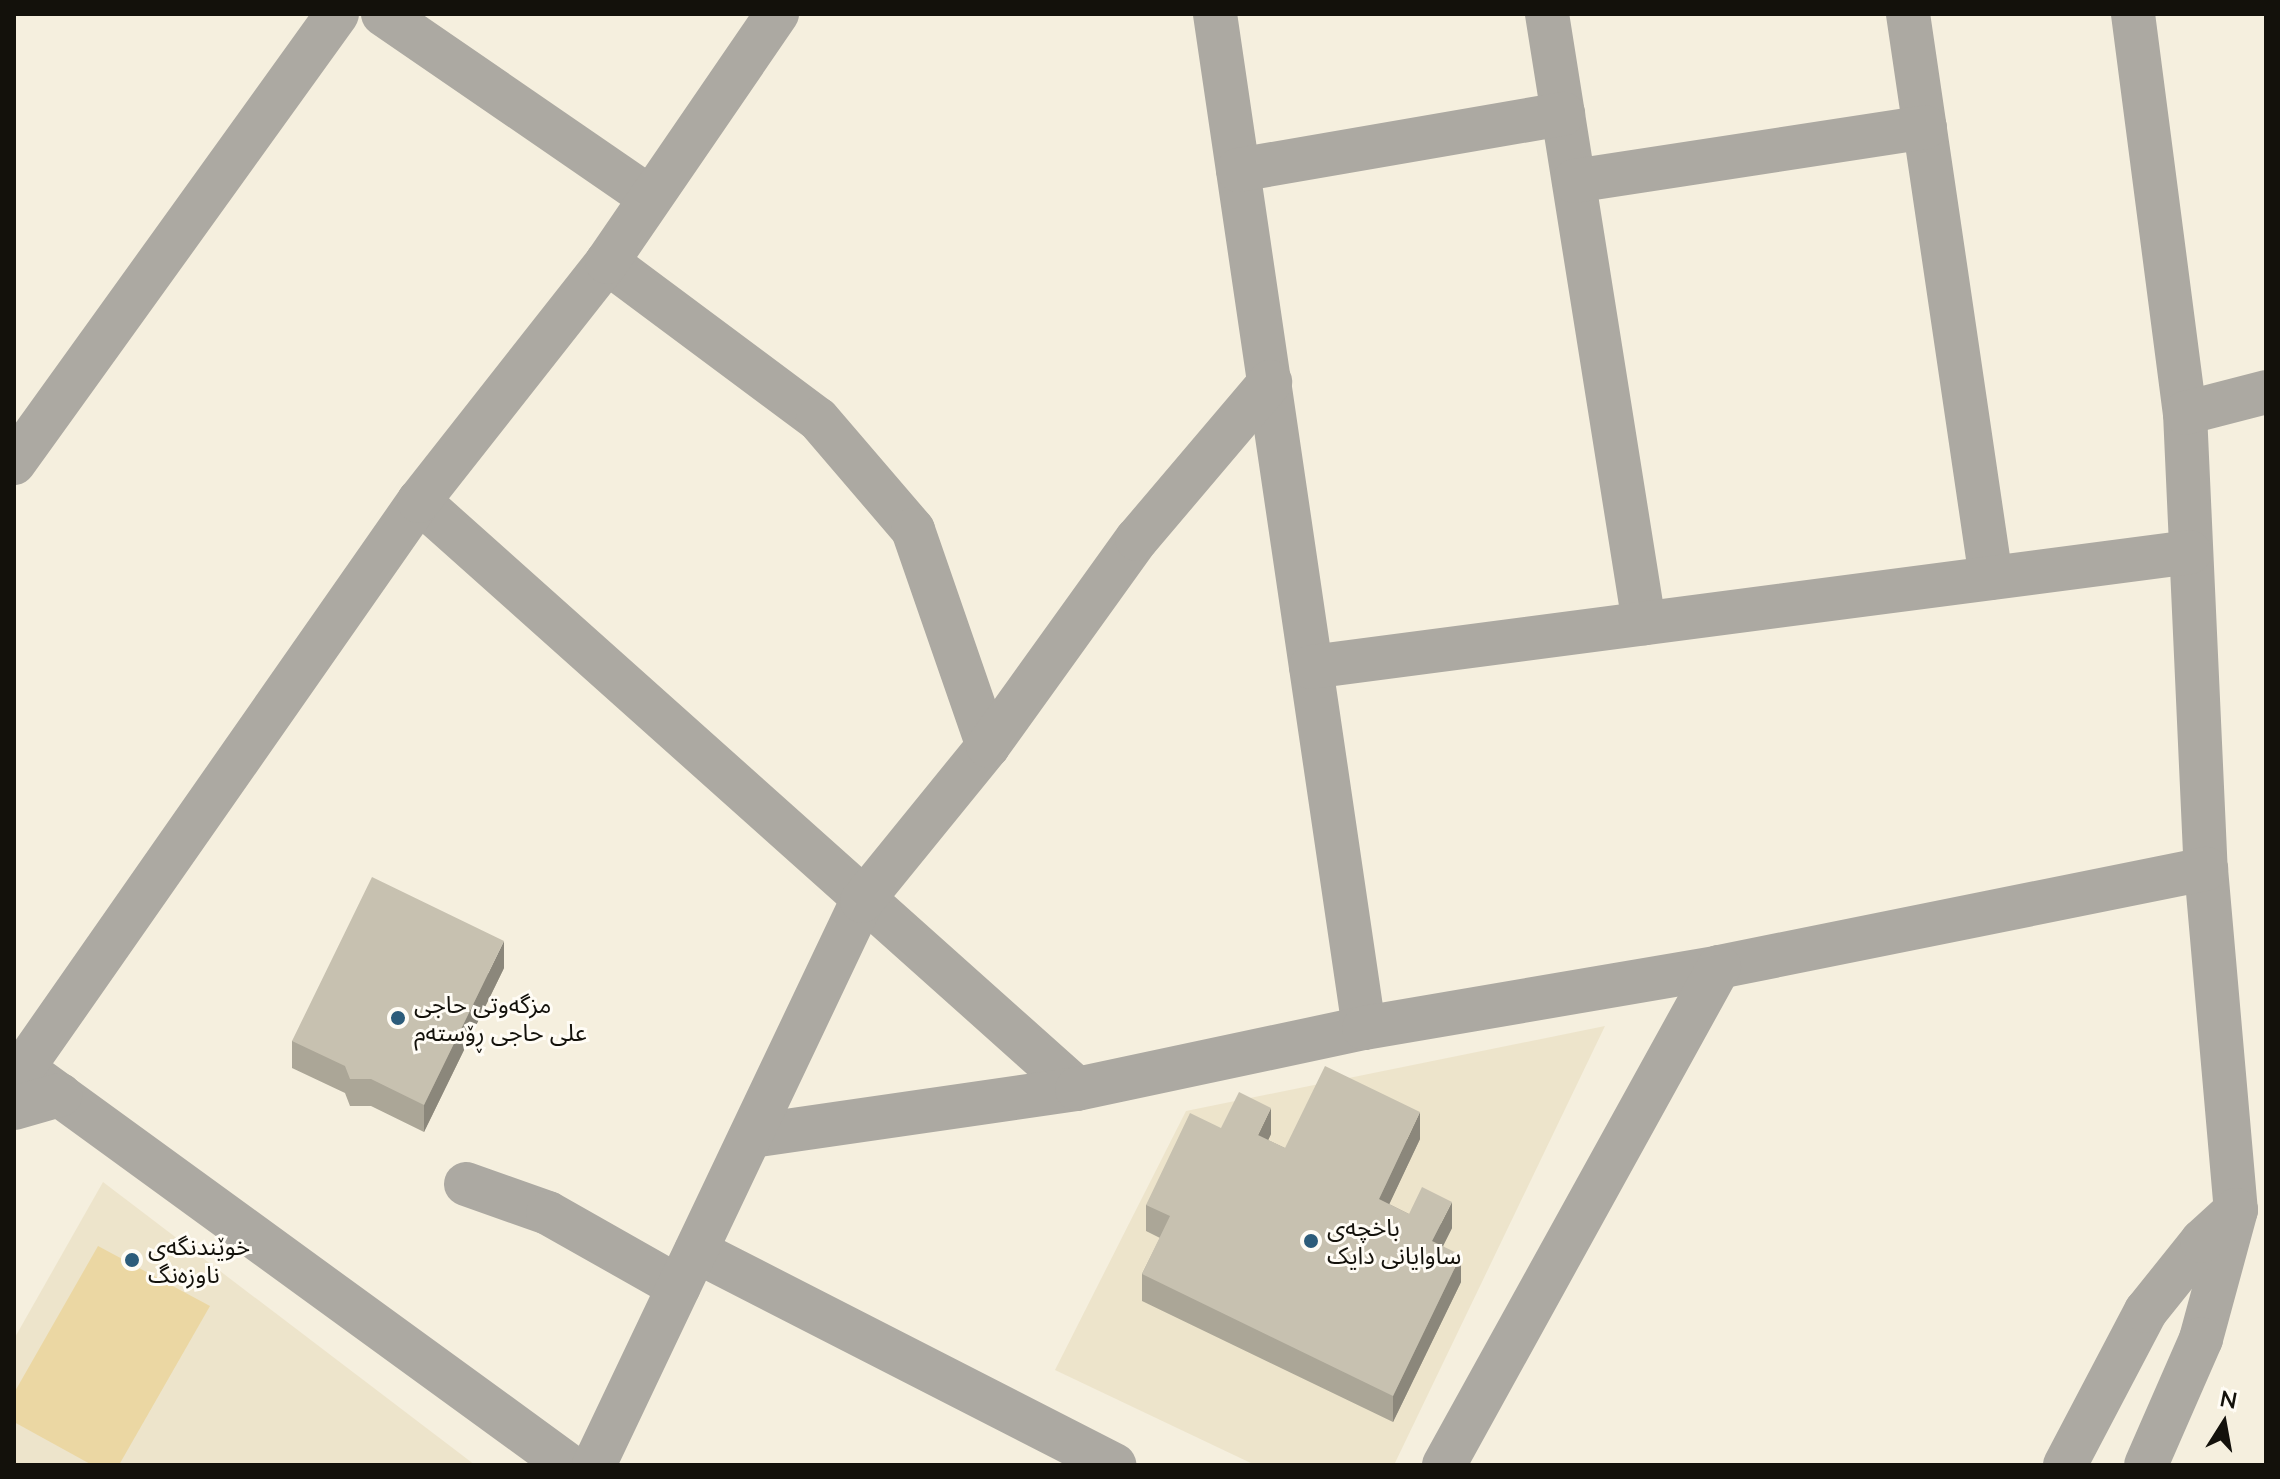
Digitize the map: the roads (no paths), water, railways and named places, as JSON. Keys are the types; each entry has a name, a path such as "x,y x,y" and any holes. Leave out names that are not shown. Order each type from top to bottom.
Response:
{"street":[{"path":"14,463 337,14"},
{"path":"1215,14 1364,1028"},
{"path":"1547,14 1644,623"},
{"path":"1908,14 1991,578"},
{"path":"2133,14 2185,413 2206,869 2251,1223 2146,1465"},
{"path":"388,15 648,196"},
{"path":"568,1465 60,1095 17,1079 419,501 607,262 758,21"},
{"path":"1238,170 1563,114"},
{"path":"1574,181 1925,127"},
{"path":"607,262 818,419 913,530 988,746"},
{"path":"594,1465 862,901 988,746 1137,539 1270,382"},
{"path":"2185,413 2266,392"},
{"path":"419,501 862,901 1077,1089"},
{"path":"1311,667 2190,552"},
{"path":"751,1136 1077,1089 1364,1028 1719,967 2206,869"},
{"path":"1444,1465 1719,967"},
{"path":"466,1184 688,1269 1115,1465"},
{"path":"2065,1465 2146,1311 2202,1241 2251,1223"}],"place":[{"name":"مزگەوتی حاجی علی حاجی ڕۆستەم","path":"398,1018"},
{"name":"باخچەی ساوایانی دایک","path":"1311,1241"},
{"name":"خوێندنگەی ناوزەنگ","path":"132,1260"}]}
